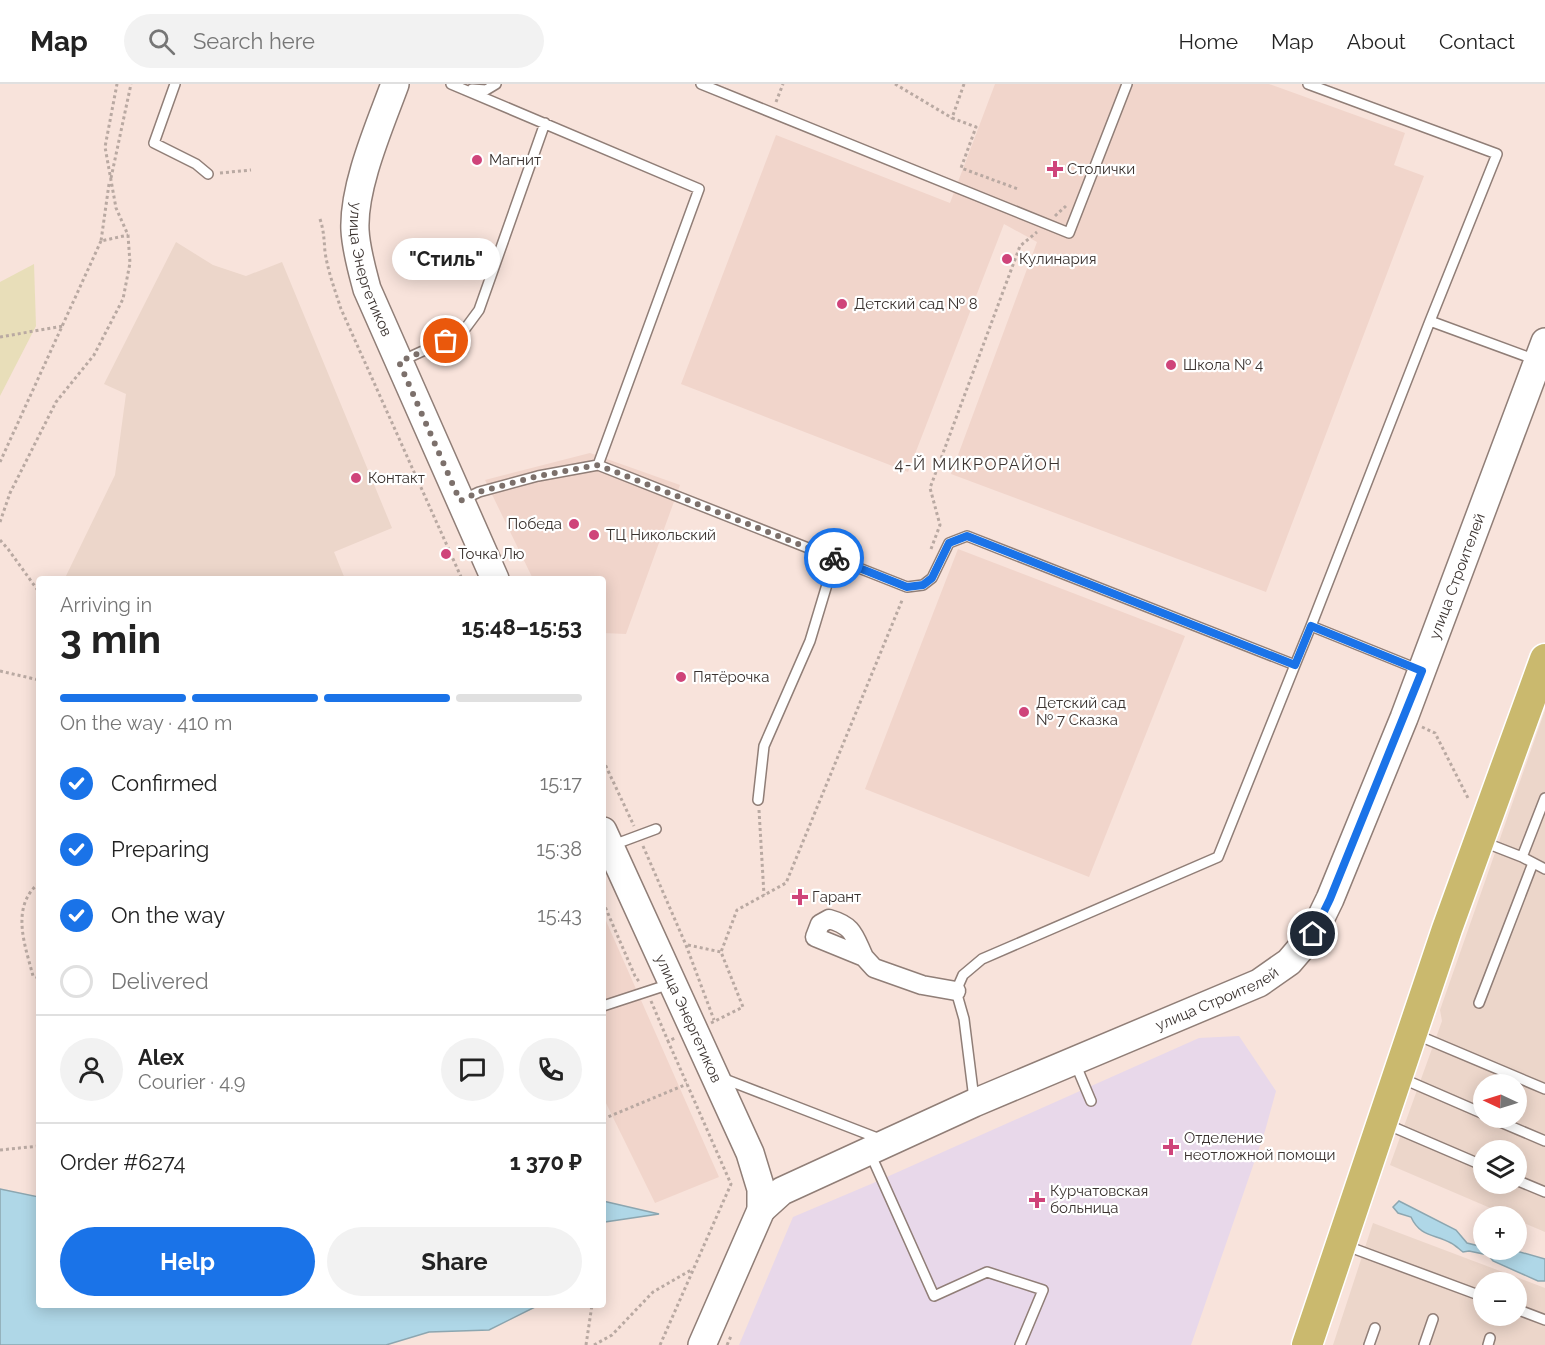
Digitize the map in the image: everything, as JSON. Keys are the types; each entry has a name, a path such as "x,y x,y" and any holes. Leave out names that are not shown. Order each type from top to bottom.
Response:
{"main road":[{"path":"1307,1345 1396,1076 1545,659"}],"street":[{"name":"улица Энергетиков","path":"395,84 376,135 360,192 355,229 358,257 367,289 494,576"},
{"name":"улица Строителей","path":"761,1210 782,1191 974,1103 1259,983 1289,962 1313,934 1330,899 1404,718 1541,351"},
{"name":"улица Энергетиков","path":"606,838 672,983 704,1026 714,1075 750,1153 760,1189 761,1210"},
{"path":"864,957 874,968 922,985 956,991"},
{"path":"702,1345 761,1210"}],"lane":[{"path":"175,84 154,143 196,164 208,174"},
{"path":"451,84 699,189 598,465"},
{"path":"464,88 486,90 496,84"},
{"path":"701,84 1069,233 1127,84"},
{"path":"974,1103 964,1019 956,991 963,975 982,959 1218,857 1497,154 1308,84"},
{"path":"399,362 462,333 479,310 545,123"},
{"path":"1430,321 1541,351"},
{"path":"460,501 479,492 538,476 598,465 907,587 923,585 932,578 949,543 967,536 1295,665"},
{"path":"758,800 764,746 810,641 834,558"},
{"path":"1311,626 1422,671"},
{"path":"1522,857 1545,798"},
{"path":"606,838 656,829"},
{"path":"1481,834 1545,869"},
{"path":"1479,1003 1533,863"},
{"path":"606,1005 672,983"},
{"path":"1412,1033 1545,1089"},
{"path":"1074,1061 1091,1101"},
{"path":"714,1075 878,1146 934,1296 987,1272 1043,1290 1020,1345"},
{"path":"1396,1076 1473,1109"},
{"path":"1381,1122 1473,1161"},
{"path":"1514,1128 1545,1141"},
{"path":"1527,1185 1545,1192"},
{"path":"1341,1244 1473,1293"},
{"path":"1527,1313 1545,1320"},
{"path":"1424,1345 1433,1320"},
{"path":"1369,1345 1376,1328"}],"path":[{"path":"0,522 10,493 51,410 94,355 123,299 130,263 128,235 116,208 105,147 117,84"},
{"path":"0,462 101,242 110,181 131,84"},
{"path":"771,112 783,84"},
{"path":"895,84 952,118 976,127 961,168 1018,189"},
{"path":"952,118 964,84"},
{"path":"208,174 251,170"},
{"path":"930,551 940,525 930,488 1020,246 1067,206"},
{"path":"320,219 325,234 325,252 329,272 341,309 461,576"},
{"path":"101,242 128,235"},
{"path":"0,337 63,326"},
{"path":"0,540 36,588"},
{"path":"668,1041 743,1007 721,952 737,909 786,883 907,587"},
{"path":"0,671 36,679"},
{"path":"1404,718 1435,733 1481,834"},
{"path":"606,767 634,828"},
{"path":"758,800 764,895"},
{"path":"639,838 686,945 704,1026"},
{"path":"36,887 23,903 21,928 33,976 36,977"},
{"path":"606,909 635,976 646,992 731,1184 660,1345"},
{"path":"686,945 721,952"},
{"path":"606,1118 687,1084"},
{"path":"0,1150 36,1146"},
{"path":"594,1345 612,1335 653,1292 692,1270"},
{"path":"586,1345 592,1308"}],"shaded area":[{"name":"Школа № 4","path":"995,84 1269,84 1405,133 1394,165 1424,176 1266,592 951,474 1037,242 1004,224 908,472 681,384 776,135 950,203"},
{"path":"176,242 213,265 246,276 282,262 392,528 334,552 344,576 66,576 115,475 126,394 104,384"},
{"path":"590,453 680,485 626,634 606,633 606,576 532,576 485,480"},
{"name":"Детский сад № 7 Сказка","path":"958,549 1185,636 1089,877 865,789"},
{"path":"1545,710 1545,1232 1527,1224 1527,1206 1486,1206 1390,1165 1442,1021 1440,1010"},
{"path":"606,921 719,1177 655,1203 606,1103"},
{"name":"Курчатовская больница","path":"1239,1036 1276,1091 1265,1131 1191,1345 739,1345 793,1217 1199,1038"},
{"path":"1373,1223 1503,1272 1473,1272 1473,1326 1527,1326 1527,1281 1545,1288 1545,1345 1333,1345"}],"sand":[{"path":"34,264 36,326 0,396 0,282"}],"water":[{"path":"0,1189 36,1196 36,1308 533,1308 489,1330 429,1332 386,1345 0,1345"},
{"path":"1399,1201 1456,1230 1467,1243 1473,1244 1473,1252 1463,1252 1451,1243 1423,1232 1411,1217 1398,1213 1393,1207"},
{"path":"606,1202 659,1214 606,1222"},
{"path":"1527,1254 1545,1259 1545,1281 1538,1281 1527,1276 1527,1272 1518,1272 1493,1261 1527,1260"}],"way so far":[{"path":"446,341 399,362 460,501 479,492 538,476 598,465 834,558"}],"place":[{"name":"Магнит","path":"477,160"},
{"name":"Столички","path":"1055,169"},
{"name":"Кулинария","path":"1007,259"},
{"name":"Детский сад № 8","path":"842,304"},
{"name":"\"Стиль\"","path":"446,341"},
{"name":"Школа № 4","path":"1171,365"},
{"name":"Контакт","path":"356,478"},
{"name":"Победа","path":"574,524"},
{"name":"ТЦ Никольский","path":"594,535"},
{"name":"Точка Лю","path":"446,554"},
{"name":"Пятёрочка","path":"681,677"},
{"name":"Детский сад № 7 Сказка","path":"1024,712"},
{"name":"Гарант","path":"800,897"},
{"name":"Отделение неотложной помощи","path":"1171,1147"},
{"name":"Курчатовская больница","path":"1037,1200"}],"district":[{"name":"4-Й МИКРОРАЙОН","path":"978,464"}],"route":[{"path":"834,558 907,587 923,585 932,578 949,543 967,536 1295,665 1311,626 1422,671 1330,899 1313,934"}]}
